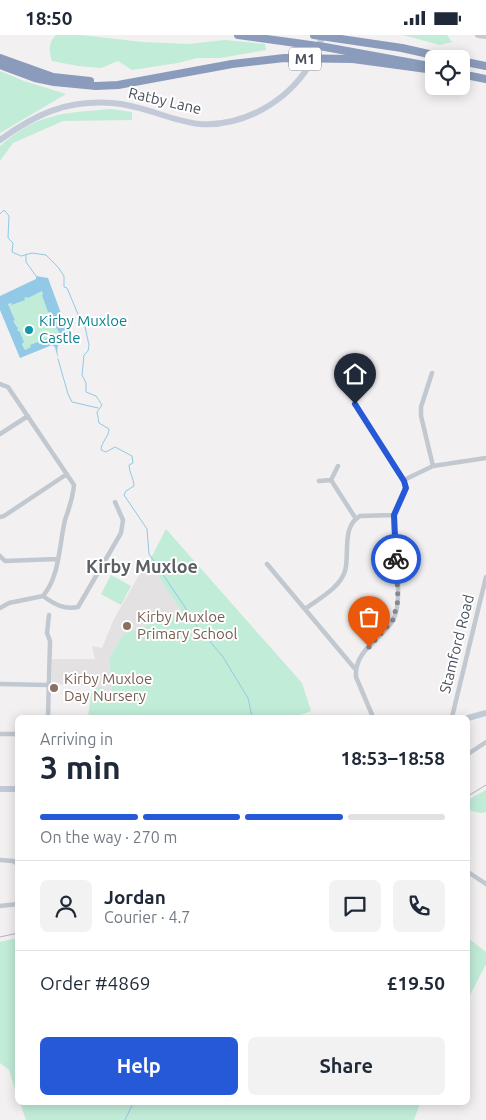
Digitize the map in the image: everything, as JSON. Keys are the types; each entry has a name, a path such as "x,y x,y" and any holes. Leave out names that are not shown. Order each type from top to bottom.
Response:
{"highway":[{"name":"M1","path":"238,35 393,58 425,66"},
{"name":"M1","path":"314,35 425,53"},
{"name":"M1","path":"0,58 54,77 82,80 134,81"},
{"name":"M1","path":"0,65 35,78 74,85 103,86 232,63 284,58 354,59 425,67"},
{"path":"470,63 486,66"},
{"path":"470,76 486,79"}],"street":[{"name":"Ratby Lane","path":"0,141 42,113 84,104 113,103 130,105 200,123 220,123 259,112 275,103 296,83 309,66 324,35"},
{"path":"478,35 486,36"},
{"path":"432,373 421,417 433,466"},
{"path":"0,383 8,387 74,485 73,498 65,520 50,587 43,596 9,603 0,608"},
{"path":"355,404 404,481 406,488 394,515 398,600 393,620 361,656 356,670 356,677 372,715"},
{"path":"0,434 28,415"},
{"path":"404,481 433,466 486,458"},
{"path":"331,480 338,466"},
{"path":"0,517 67,474"},
{"path":"319,481 331,480"},
{"path":"331,480 356,519"},
{"path":"43,596 52,603 67,609 78,607 121,533 123,520 114,501"},
{"path":"305,609 334,587 344,572 348,531 356,519 360,516 394,515"},
{"path":"0,556 5,561 57,559"},
{"path":"267,564 356,670"},
{"name":"Stamford Road","path":"452,715 486,577"},
{"path":"48,715 50,641 47,633 49,615"},
{"path":"0,684 48,685"},
{"path":"470,717 486,713"},
{"path":"0,734 15,734"},
{"path":"470,753 486,742"},
{"path":"0,789 15,789"},
{"path":"0,860 15,862"},
{"path":"470,873 486,885"},
{"path":"0,906 15,904"}],"shaded area":[{"name":"Kirby Muxloe Primary School","path":"149,562 182,612 123,634 109,659 112,691 109,695 101,687 52,684 52,659 95,659 92,646 102,648 114,619 146,563"}],"green space":[{"path":"56,35 81,35 142,42 188,44 225,40 265,44 266,50 220,58 197,58 132,70 118,61 101,68 52,61 50,47"},
{"path":"403,35 447,35 452,42 440,45"},
{"path":"0,71 24,81 66,94 0,133"},
{"path":"111,109 132,112 132,120 63,121 13,143 0,161 0,146 14,135 39,121 65,114"},
{"path":"42,291 60,334 45,339 46,341 25,350 22,343 24,342 20,332 17,330 18,327 13,321 15,319 8,304 11,303 13,305 24,300 24,298"},
{"path":"166,529 302,683 311,711 300,715 88,715 91,694 96,687 102,687 109,695 112,691 109,659 123,634 182,612 149,562"},
{"path":"111,575 131,586 121,605 101,594"},
{"path":"486,790 486,812 470,810 470,799"},
{"path":"15,939 15,1090 9,1070 0,1063 0,942"},
{"path":"470,940 486,952 486,964 470,995"},
{"path":"21,1105 419,1105 414,1120 26,1120"}],"water":[{"path":"36,276 48,278 69,335 68,338 58,345 58,359 55,347 52,345 20,358 0,310 0,296 36,279","holes":["42,291 48,312 51,312 54,319 52,320 60,334 45,339 45,341 39,344 38,342 30,345 31,347 25,350 22,344 24,342 13,321 15,320 8,304 11,303 12,305"]}],"waterway":[{"path":"0,214 4,210 9,216 8,238 13,243 12,252 21,256 32,253 46,255 64,276 64,287 67,288 80,319 84,322 89,345 88,351 84,355 82,375 86,383 86,392 96,396 102,405 97,412 99,423 109,429 101,450 106,452 115,447 132,456 133,463 129,465 134,486 126,491 124,495 147,529 149,554 191,619 223,657 248,698 252,715"},
{"path":"26,255 26,262 36,276"},
{"path":"58,359 72,402 98,408"},
{"path":"125,1120 132,1105"}],"railway":[{"path":"470,795 486,785"},
{"path":"0,937 15,934"}],"way so far":[{"path":"369,647 393,620 398,600 396,559"}],"place":[{"name":"Kirby Muxloe Castle","path":"29,330"},
{"name":"Kirby Muxloe Primary School","path":"127,626"},
{"name":"Kirby Muxloe Day Nursery","path":"54,688"}],"district":[{"name":"Kirby Muxloe","path":"142,567"}],"route":[{"path":"355,404 404,481 406,488 394,515 396,559"}]}
